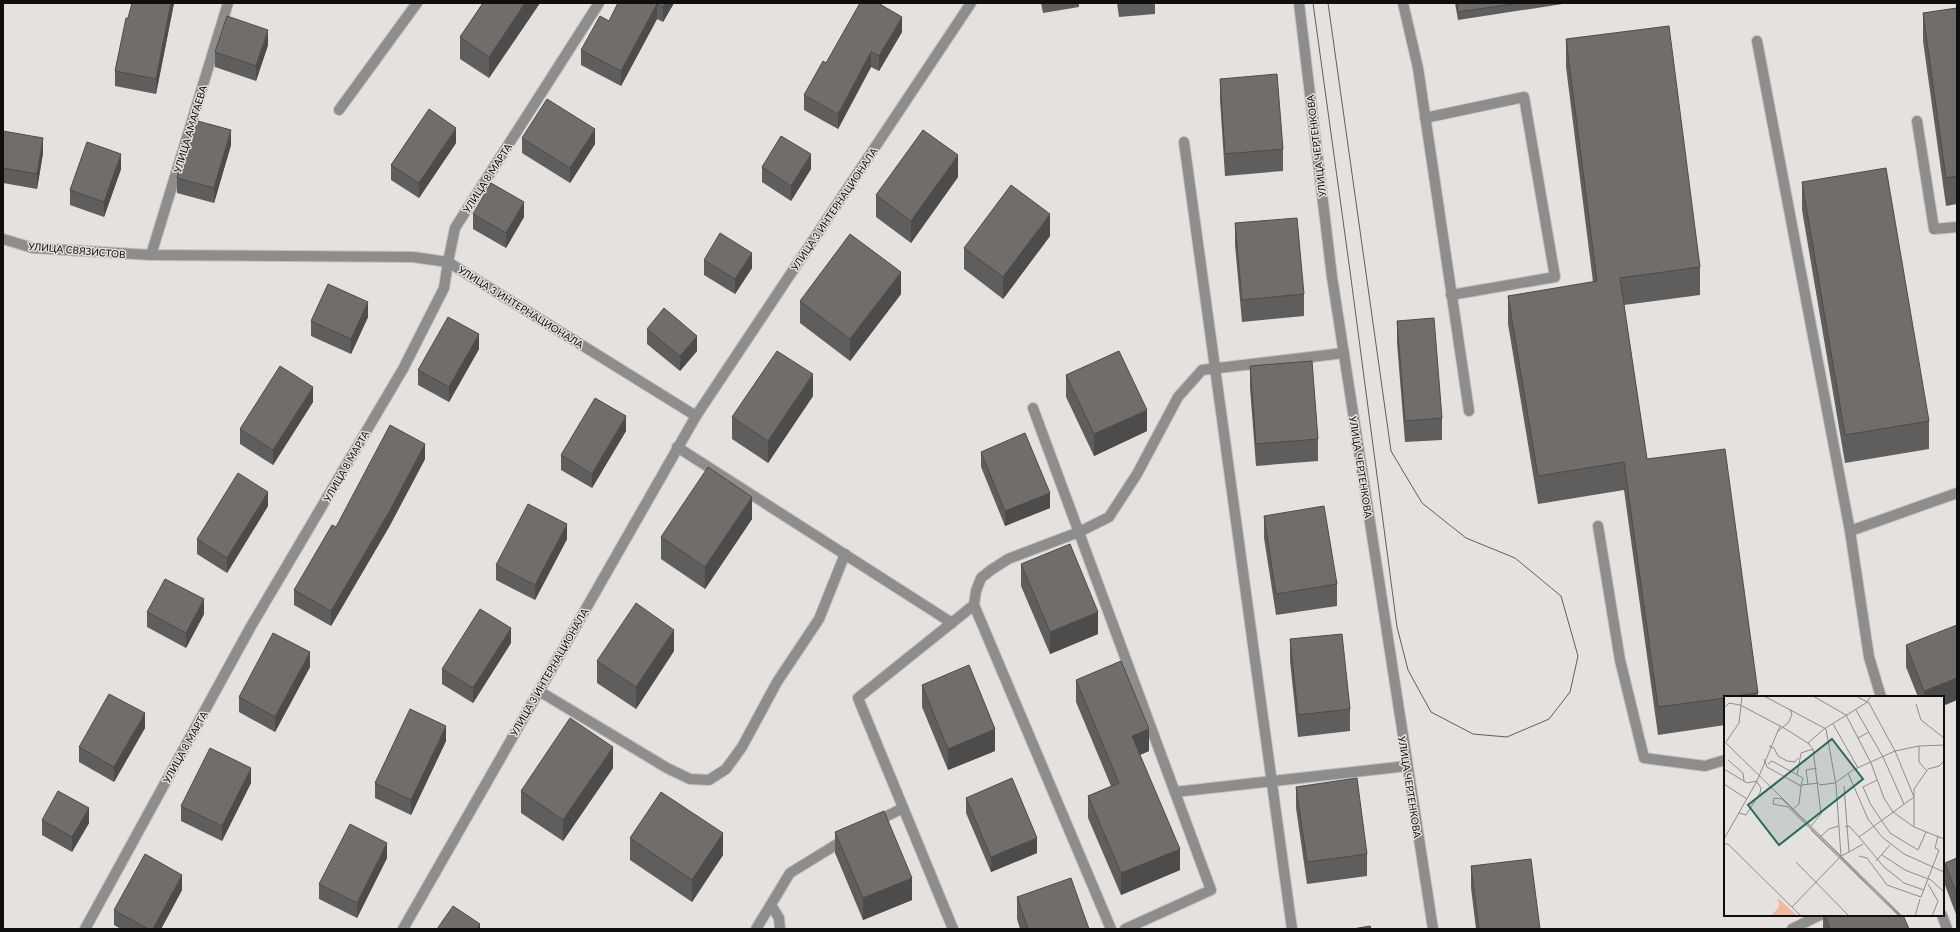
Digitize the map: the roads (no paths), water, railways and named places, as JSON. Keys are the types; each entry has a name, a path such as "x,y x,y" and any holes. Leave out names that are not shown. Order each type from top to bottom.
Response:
{"street":[{"name":"УЛИЦА АМАГАЕВА","path":"151,255 228,3"},
{"path":"339,110 417,3"},
{"name":"УЛИЦА 8 МАРТА","path":"85,929 250,628 403,369 444,288 455,228 599,3"},
{"name":"УЛИЦА 3 ИНТЕРНАЦИОНАЛА","path":"403,929 696,416 971,3"},
{"name":"УЛИЦА ЧЕРТЕНКОВА","path":"1299,3 1332,277 1433,929"},
{"path":"1403,3 1418,68 1468,411"},
{"path":"1757,41 1850,531 1868,657 1881,696"},
{"path":"1425,118 1524,97 1556,277 1451,295"},
{"path":"1917,121 1934,229 1957,227"},
{"path":"1184,142 1292,929"},
{"name":"УЛИЦА СВЯЗИСТОВ","path":"3,239 33,248 151,255 413,257 448,262"},
{"name":"УЛИЦА 3 ИНТЕРНАЦИОНАЛА","path":"448,262 696,416"},
{"path":"1111,929 974,605 976,591 981,578 991,570 1014,557 1079,532 1109,517 1137,474 1178,397 1202,370 1344,353"},
{"path":"1033,408 1211,890 1125,929"},
{"path":"677,447 952,623"},
{"path":"1850,531 1957,492"},
{"path":"1598,526 1620,660 1644,758 1705,766 1724,760"},
{"path":"539,691 618,740 667,768 690,779 709,780 726,769 742,748 777,682 819,619 845,554"},
{"path":"953,929 858,698 974,605"},
{"path":"1174,792 1407,766"},
{"path":"869,826 903,808"},
{"path":"756,929 790,873 855,833"},
{"path":"1944,870 1957,864"},
{"path":"770,906 779,918 780,929"},
{"path":"1792,929 1818,916"},
{"path":"1942,916 1947,929"}],"tram line":[{"path":"1313,3 1397,627 1408,670 1431,712 1473,734 1507,737 1549,719 1570,692 1578,656 1561,596 1515,558 1466,538 1422,503 1391,451 1328,3"}]}
